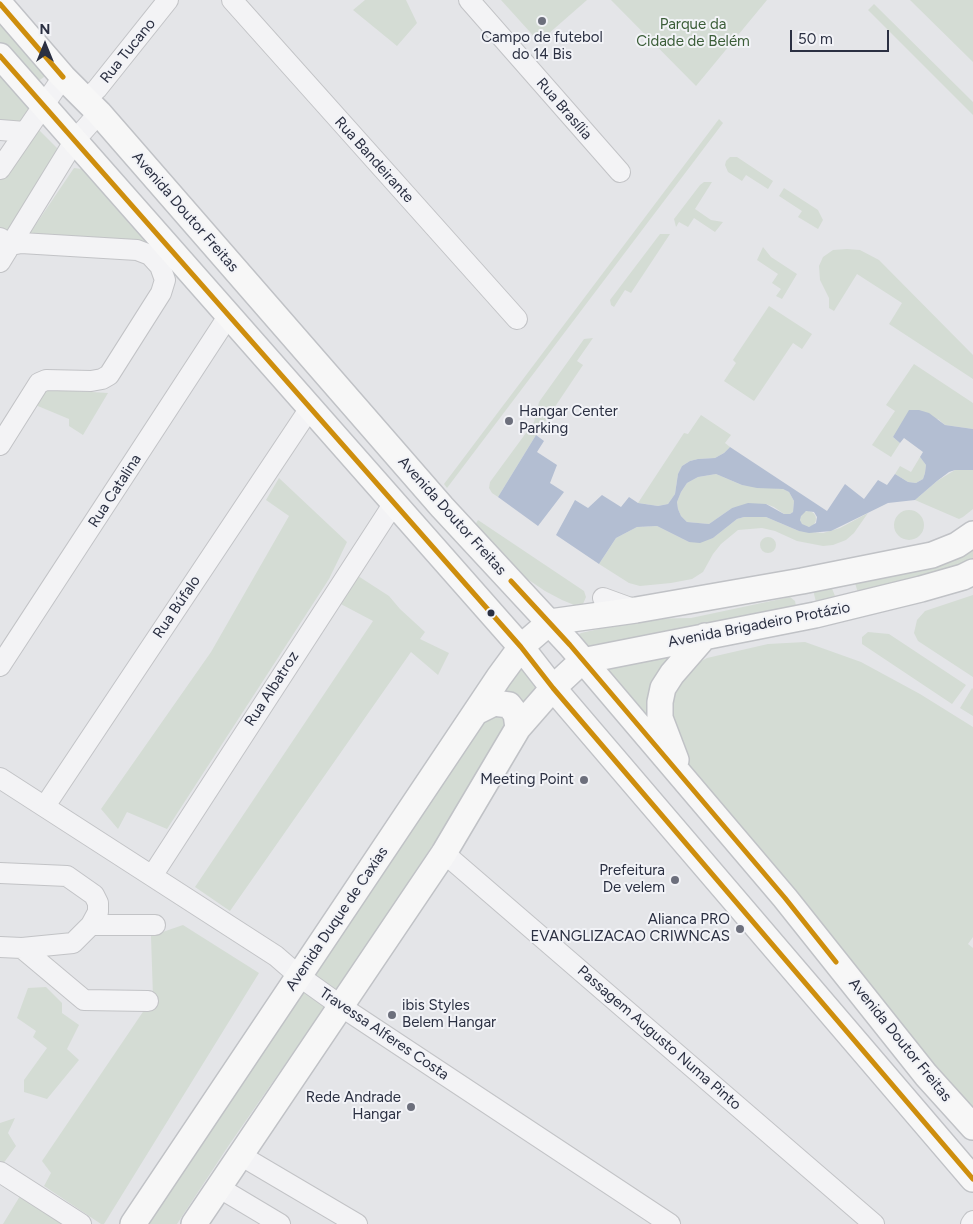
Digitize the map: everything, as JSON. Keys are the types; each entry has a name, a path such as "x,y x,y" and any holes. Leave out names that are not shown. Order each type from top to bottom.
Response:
{"main road":[{"name":"Avenida Doutor Freitas","path":"0,4 58,71 99,114 442,507 550,622 785,898 926,1075 973,1127"},
{"path":"0,56 521,647 553,688 973,1179"},
{"path":"36,96 39,88 51,80 58,71"},
{"path":"80,146 97,130 99,114"},
{"path":"550,622 636,610 802,581 932,555 957,546 973,534"},
{"name":"Avenida Brigadeiro Protázio","path":"582,660 815,615 963,577 973,572"},
{"path":"833,575 858,605"},
{"path":"802,581 815,615"},
{"name":"Avenida Duque de Caxias","path":"133,1224 521,647 550,622"},
{"path":"685,781 666,737 660,718 660,702 663,688 672,674 705,636"},
{"path":"194,1224 444,853 518,728 553,688 582,660"},
{"path":"476,712 494,703 508,705 516,714 518,728"},
{"path":"901,1095 915,1093 920,1090 924,1086 926,1075"}],"street":[{"name":"Rua Tucano","path":"99,114 97,88 168,0"},
{"name":"Rua Bandeirante","path":"232,0 517,319"},
{"name":"Rua Brasília","path":"469,0 620,172"},
{"path":"0,169 25,132 36,96"},
{"path":"0,130 25,132"},
{"path":"0,262 5,241 80,146"},
{"path":"0,445 39,383 46,380 91,381 102,379 109,375 161,293 165,280 160,266 150,255 137,250 5,241"},
{"name":"Rua Catalina","path":"0,666 229,315"},
{"name":"Rua Búfalo","path":"45,806 310,408"},
{"name":"Rua Albatroz","path":"152,876 394,503"},
{"path":"603,598 636,610"},
{"name":"Travessa Alferes Costa","path":"0,778 276,956 299,976 342,1007 670,1224"},
{"name":"Passagem Augusto Numa Pinto","path":"444,853 874,1224"},
{"path":"0,873 67,876 94,895 98,903 98,912 91,925 73,943 22,948 0,947"},
{"path":"91,925 155,925"},
{"path":"22,948 84,1000 148,1001"},
{"path":"240,1155 357,1224"},
{"path":"0,1172 81,1224"},
{"path":"218,1187 280,1224"},
{"path":"971,1224 973,1220"}],"green space":[{"path":"365,0 406,0 417,23 397,46 353,10"},
{"name":"Campo de futebol do 14 Bis","path":"501,0 587,0 539,42"},
{"name":"Parque da Cidade de Belém","path":"611,0 767,0 696,86"},
{"path":"910,0 973,0 973,62"},
{"path":"874,4 973,102 973,115 868,10"},
{"path":"0,19 47,70 44,77 37,82 0,51"},
{"path":"0,73 28,103 28,114 19,123 0,122"},
{"path":"719,119 723,123 447,488 444,484"},
{"path":"37,128 61,152 6,235 0,232 0,180"},
{"path":"730,157 737,157 773,181 768,189 746,175 742,181 728,172 725,165"},
{"path":"74,168 82,169 144,235 146,242 140,247 31,239 30,233"},
{"path":"704,182 712,182 695,209 711,220 723,222 715,232 694,218 688,227 679,222 676,227 674,219"},
{"path":"784,188 818,210 823,220 818,229 798,217 802,211 779,196"},
{"path":"660,234 670,234 631,293 625,290 614,307 611,305 610,300"},
{"path":"763,247 771,257 797,274 782,299 776,296 781,289 772,283 778,274 757,260"},
{"path":"833,250 860,250 879,260 973,355 973,379 889,324 902,303 857,274 834,311 829,308 829,298 820,280 819,266 823,257"},
{"path":"769,306 812,334 802,349 793,343 754,401 724,381 736,363 733,360"},
{"path":"593,338 577,361 583,365 536,435 498,497 489,488 490,482 534,422 539,402 584,339"},
{"path":"914,364 973,403 973,429 945,425 938,419 893,437 900,443 891,457 872,445 895,411 886,405"},
{"path":"44,389 108,393 83,435 69,426 69,419 33,404"},
{"path":"701,415 731,435 725,443 730,447 715,458 698,459 682,466 678,474 675,494 668,504 658,506 638,503 684,433 688,434"},
{"path":"920,457 926,465 923,479 916,483 908,482 895,474 900,466 911,472"},
{"path":"955,470 973,470 973,509 963,517 959,519 915,500 937,481"},
{"path":"716,474 742,485 783,489 789,492 794,501 793,512 784,514 766,504 732,508 709,524 687,522 681,516 678,509 677,502 681,492 687,483 698,477"},
{"path":"279,478 347,542 329,579 167,829 127,812 118,829 101,809 211,652 289,516 266,500"},
{"path":"909,510 920,514 924,525 920,536 909,540 898,536 894,525 898,514"},
{"path":"805,511 811,511 816,516 814,525 805,527 800,522 800,516"},
{"path":"868,513 854,533 846,540 833,545 823,546 797,541 775,531 762,528 738,530 721,544 703,572 692,579 671,583 640,586 629,583 599,564 616,538 637,527 657,526 689,542 713,538 737,519 744,517 766,517 799,531 823,533 840,528"},
{"path":"478,520 584,591 586,597 583,604 579,607 562,600 514,570 475,525"},
{"path":"765,537 771,537 776,542 774,551 765,553 760,548 760,542"},
{"path":"973,543 973,565 859,596 855,583"},
{"path":"355,574 389,596 425,632 420,639 449,653 438,675 411,652 230,911 195,887 373,621 337,602"},
{"path":"831,586 837,601 817,606 813,590"},
{"path":"973,595 973,677 918,641 914,633 917,620 925,611"},
{"path":"790,597 795,601 796,606 582,655 573,639 581,633 643,619 691,618"},
{"path":"868,632 889,634 966,685 952,704 862,644 862,637"},
{"path":"805,642 861,662 920,694 973,727 973,937 968,944 973,948 973,1115 690,779 668,701 681,672 707,658 768,644"},
{"path":"684,648 652,686 647,708 651,736 588,663"},
{"path":"521,653 548,687 521,720 495,699"},
{"path":"973,689 973,716 960,708"},
{"path":"496,708 513,719 498,746 356,962 229,1145 177,1224 140,1224 480,714"},
{"path":"183,925 259,973 104,1224 101,1224 44,1186 51,1173 42,1161 153,997 151,936"},
{"path":"46,987 62,1003 62,1013 79,1025 67,1049 79,1060 47,1099 24,1092 24,1080 47,1048 33,1037 36,1031 17,1018 28,988"},
{"path":"15,1118 8,1133 16,1146 0,1168 0,1123"},
{"path":"20,1196 65,1224 3,1224"}],"water":[{"path":"909,410 929,413 945,425 973,429 973,470 949,472 915,500 888,503 831,531 809,533 799,531 766,517 744,517 737,519 713,538 700,543 689,542 657,526 637,527 616,538 599,564 556,535 575,500 588,508 602,495 621,507 629,497 638,503 658,506 668,504 675,494 678,474 682,466 698,459 715,458 730,447 827,511 845,484 864,499 878,480 887,485 895,474 908,482 916,483 923,479 926,465 920,457 923,452 904,438 900,443 893,437","holes":["716,474 742,485 757,488 783,489 789,492 794,501 793,512 784,514 766,504 748,503 732,508 709,524 687,522 681,516 678,509 677,502 681,492 687,483 698,477","806,511 814,512 817,517 816,523 809,527 802,524 800,520"]},
{"path":"536,435 544,441 537,452 557,465 550,483 564,492 538,526 498,497"}],"transit line":[{"path":"0,4 63,77"},
{"path":"0,56 521,647 553,688 973,1179"},
{"path":"511,581 570,645 785,898 836,962"}],"place":[{"name":"Campo de futebol do 14 Bis","path":"542,21"},
{"name":"Hangar Center Parking","path":"509,421"},
{"name":"Meeting Point","path":"584,780"},
{"name":"Prefeitura De velem","path":"675,880"},
{"name":"Alianca PRO EVANGLIZACAO CRIWNCAS","path":"740,929"},
{"name":"ibis Styles Belem Hangar","path":"392,1015"},
{"name":"Rede Andrade Hangar","path":"411,1107"}]}
